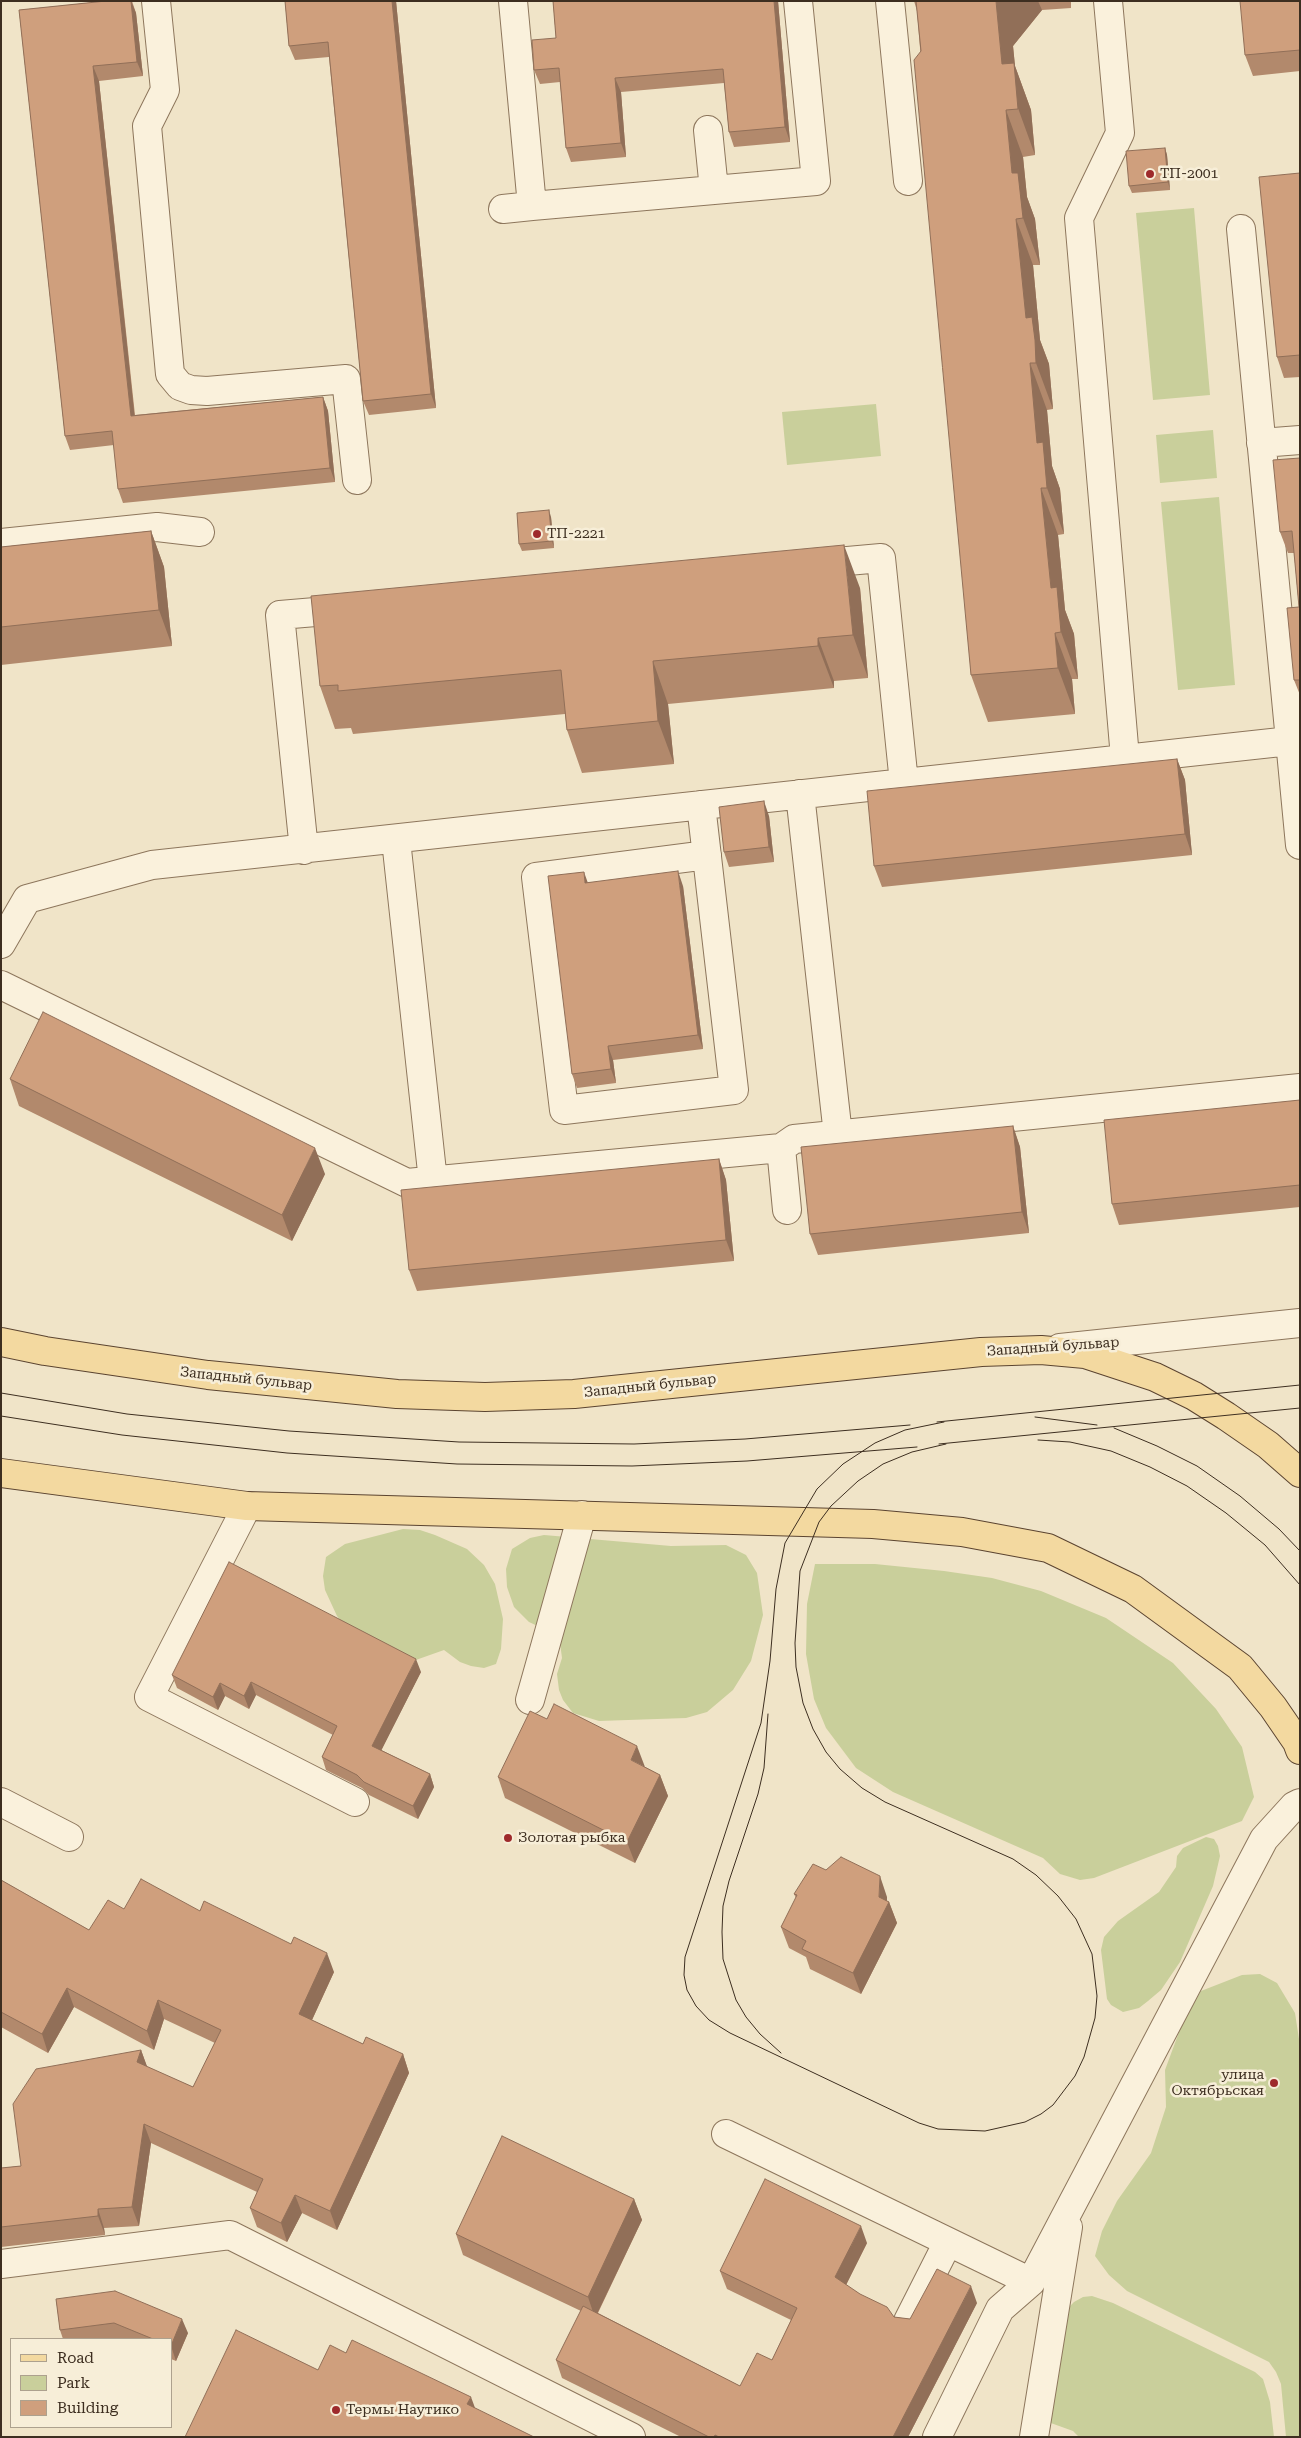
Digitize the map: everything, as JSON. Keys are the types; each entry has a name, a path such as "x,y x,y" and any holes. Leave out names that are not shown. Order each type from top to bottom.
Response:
{"main road":[{"name":"Западный бульвар","path":"1,1342 45,1351 208,1376 397,1394 486,1397 574,1394 981,1352 1041,1350"},
{"path":"1041,1350 1085,1354 1154,1377 1194,1396 1226,1416 1268,1445 1300,1473"},
{"path":"1,1474 247,1506 873,1524 962,1532 1048,1548 1134,1589 1201,1636 1240,1667 1273,1707 1299,1744"}],"street":[{"path":"156,1 165,90 147,126 170,374 180,386 191,390 207,391 346,379 357,480"},
{"path":"513,1 532,206"},
{"path":"503,209 816,181 798,1"},
{"path":"890,1 908,181"},
{"path":"1108,1 1120,132 1079,218 1125,758"},
{"path":"708,130 714,190"},
{"path":"1241,229 1300,845"},
{"path":"1261,443 1300,440"},
{"path":"1,543 157,527 200,532"},
{"path":"792,566 881,558 904,783"},
{"path":"304,850 280,616 379,606"},
{"path":"1,944 27,899 152,865 396,840 1290,741"},
{"path":"800,794 838,1135"},
{"path":"701,805 707,855 734,1090 564,1110 536,877 707,855"},
{"path":"396,840 433,1181"},
{"path":"1,985 387,1175 408,1183 781,1148 794,1139 1300,1088"},
{"path":"781,1148 787,1210"},
{"name":"Западный бульвар","path":"1041,1350 1300,1323"},
{"path":"247,1506 149,1697 355,1802"},
{"path":"530,1700 582,1515"},
{"path":"1,1802 69,1837"},
{"path":"937,2437 1000,2309 1031,2282 1264,1839 1294,1806 1300,1803"},
{"path":"726,2134 1031,2282"},
{"path":"1034,2437 1072,2204"},
{"path":"1,2264 230,2235 631,2437"},
{"path":"908,2320 948,2242"}],"green space":[{"path":"1194,208 1210,395 1153,400 1136,213"},
{"path":"876,404 881,456 787,465 782,412"},
{"path":"1213,430 1217,478 1160,483 1156,435"},
{"path":"1219,497 1235,685 1178,690 1161,502"},
{"path":"403,1529 420,1530 467,1549 484,1565 495,1584 503,1619 501,1649 496,1664 484,1668 471,1666 460,1662 444,1650 413,1661 350,1632 337,1616 325,1590 323,1576 326,1557 345,1544"},
{"path":"544,1535 671,1546 726,1545 746,1555 757,1573 763,1615 751,1661 733,1690 707,1712 686,1718 599,1721 573,1713 563,1700 559,1690 557,1674 562,1658 560,1643 544,1629 529,1622 514,1607 507,1587 506,1569 512,1549 530,1538"},
{"path":"815,1564 875,1564 992,1578 1041,1591 1106,1618 1173,1663 1216,1709 1242,1747 1254,1797 1242,1821 1094,1878 1080,1880 1060,1874 1043,1858 893,1792 856,1768 826,1728 814,1699 806,1654 807,1604"},
{"path":"1206,1837 1214,1839 1220,1856 1213,1886 1180,1962 1161,1990 1139,2008 1123,2012 1111,2005 1107,1999 1101,1950 1104,1937 1118,1921 1159,1892 1176,1867 1177,1856 1183,1848"},
{"path":"1260,1974 1277,1983 1295,2013 1299,2039 1300,2437 1286,2437 1281,2384 1269,2362 1127,2291 1109,2275 1095,2256 1102,2231 1117,2201 1151,2153 1166,2107 1165,2070 1182,2024 1201,1991 1242,1975"},
{"path":"1092,2296 1113,2303 1255,2372 1263,2379 1270,2402 1274,2437 1079,2437 1073,2431 1048,2422 1064,2312 1074,2302 1083,2297"}],"building":[{"path":"106,1 131,1 137,62 93,66 131,416 323,397 330,468 118,489 112,431 65,436 19,10"},
{"path":"285,1 392,1 431,394 363,401 328,42 289,46"},
{"path":"553,1 774,1 785,127 729,132 723,69 615,78 621,143 566,148 559,68 534,70 532,40 556,38"},
{"path":"916,1 996,1 1002,64 1014,63 1018,109 1006,110 1012,173 1018,173 1023,218 1016,219 1026,318 1032,317 1035,340 1036,363 1030,363 1037,443 1043,442 1047,488 1041,488 1051,588 1057,587 1061,632 1055,633 1058,668 971,675 914,60 921,51"},
{"path":"1240,1 1300,1 1300,50 1245,55"},
{"name":"ТП-2001","path":"1165,148 1168,182 1129,186 1126,151"},
{"path":"1300,173 1300,355 1277,357 1259,177"},
{"path":"1300,458 1300,680 1294,680 1287,608 1299,607 1292,531 1280,532 1273,460"},
{"name":"ТП-2221","path":"549,510 552,541 519,544 517,513"},
{"path":"151,531 159,610 1,627 1,547"},
{"path":"844,545 853,635 818,638 818,646 653,661 658,721 567,730 561,670 338,691 338,685 320,686 311,596"},
{"path":"1177,759 1185,834 874,866 867,791"},
{"path":"764,801 769,847 724,852 719,807"},
{"path":"678,871 698,1035 608,1046 611,1069 572,1074 548,876 584,872 585,883"},
{"path":"43,1012 315,1148 282,1215 10,1079"},
{"path":"1300,1100 1300,1185 1112,1204 1104,1120"},
{"path":"1013,1126 1022,1212 810,1234 801,1147"},
{"path":"719,1159 726,1240 409,1270 401,1190"},
{"path":"229,1562 416,1659 372,1746 430,1774 413,1806 364,1782 357,1775 322,1757 337,1726 251,1682 244,1696 220,1683 213,1697 172,1675"},
{"path":"554,1704 637,1746 631,1760 660,1775 627,1842 498,1777 530,1711 547,1719"},
{"path":"841,1857 880,1876 879,1897 889,1902 853,1973 802,1949 806,1941 781,1927 797,1895 794,1894 813,1864 826,1870"},
{"path":"141,1879 200,1911 204,1901 291,1944 294,1937 327,1953 299,2014 363,2044 366,2037 403,2054 330,2211 295,2195 281,2223 250,2208 263,2179 144,2124 132,2207 98,2209 98,2216 1,2227 1,2168 21,2166 13,2104 36,2069 141,2050 137,2062 193,2087 221,2030 158,2000 147,2031 67,1988 42,2034 1,2012 1,1880 89,1930 108,1900 124,1909"},
{"path":"502,2136 634,2199 588,2297 456,2234"},
{"path":"765,2179 861,2226 835,2277 860,2294 887,2307 894,2317 910,2319 937,2269 971,2286 893,2437 719,2437 715,2435 714,2437 709,2437 556,2360 583,2306 740,2386 757,2353 772,2360 797,2308 720,2271"},
{"path":"115,2291 182,2319 172,2344 172,2338 151,2338 114,2323 60,2330 56,2299"},
{"name":"Термы Наутико","path":"236,2330 318,2370 330,2345 346,2353 352,2340 471,2397 467,2404 534,2437 185,2437"}],"tram line":[{"path":"937,1422 1300,1385"},
{"path":"1,1393 127,1414 289,1431 459,1442 634,1444 745,1439 910,1425"},
{"path":"939,1444 1300,1408"},
{"path":"1,1416 122,1435 287,1453 457,1464 632,1466 747,1461 917,1447"},
{"path":"1035,1417 1097,1425"},
{"path":"944,1422 905,1430 875,1443 843,1464 817,1489 785,1543 776,1589 770,1661 761,1723 685,1957 684,1975 687,1990 696,2006 709,2020 730,2033 919,2123 938,2129 985,2131 1025,2122 1041,2114 1053,2105 1075,2076 1084,2057 1095,2018 1097,1996 1092,1954 1076,1919 1058,1896 1036,1875 1013,1859 885,1802 862,1788 840,1769 826,1752 813,1729 803,1703 796,1667 795,1643 800,1571 819,1522 831,1506 858,1481 883,1464 912,1452 946,1444"},
{"path":"1114,1428 1157,1446 1197,1466 1240,1496 1279,1529 1300,1551"},
{"path":"1038,1440 1070,1442 1111,1451 1150,1467 1187,1486 1226,1513 1265,1545 1300,1585"},
{"path":"768,1714 764,1768 758,1794 729,1881 723,1906 723,1959 736,2000 746,2017 760,2034 781,2053"}],"place":[{"name":"ТП-2001","path":"1150,174"},
{"name":"ТП-2221","path":"537,534"},
{"name":"Золотая рыбка","path":"508,1838"},
{"name":"улица Октябрьская","path":"1274,2083"},
{"name":"Термы Наутико","path":"336,2410"}]}
